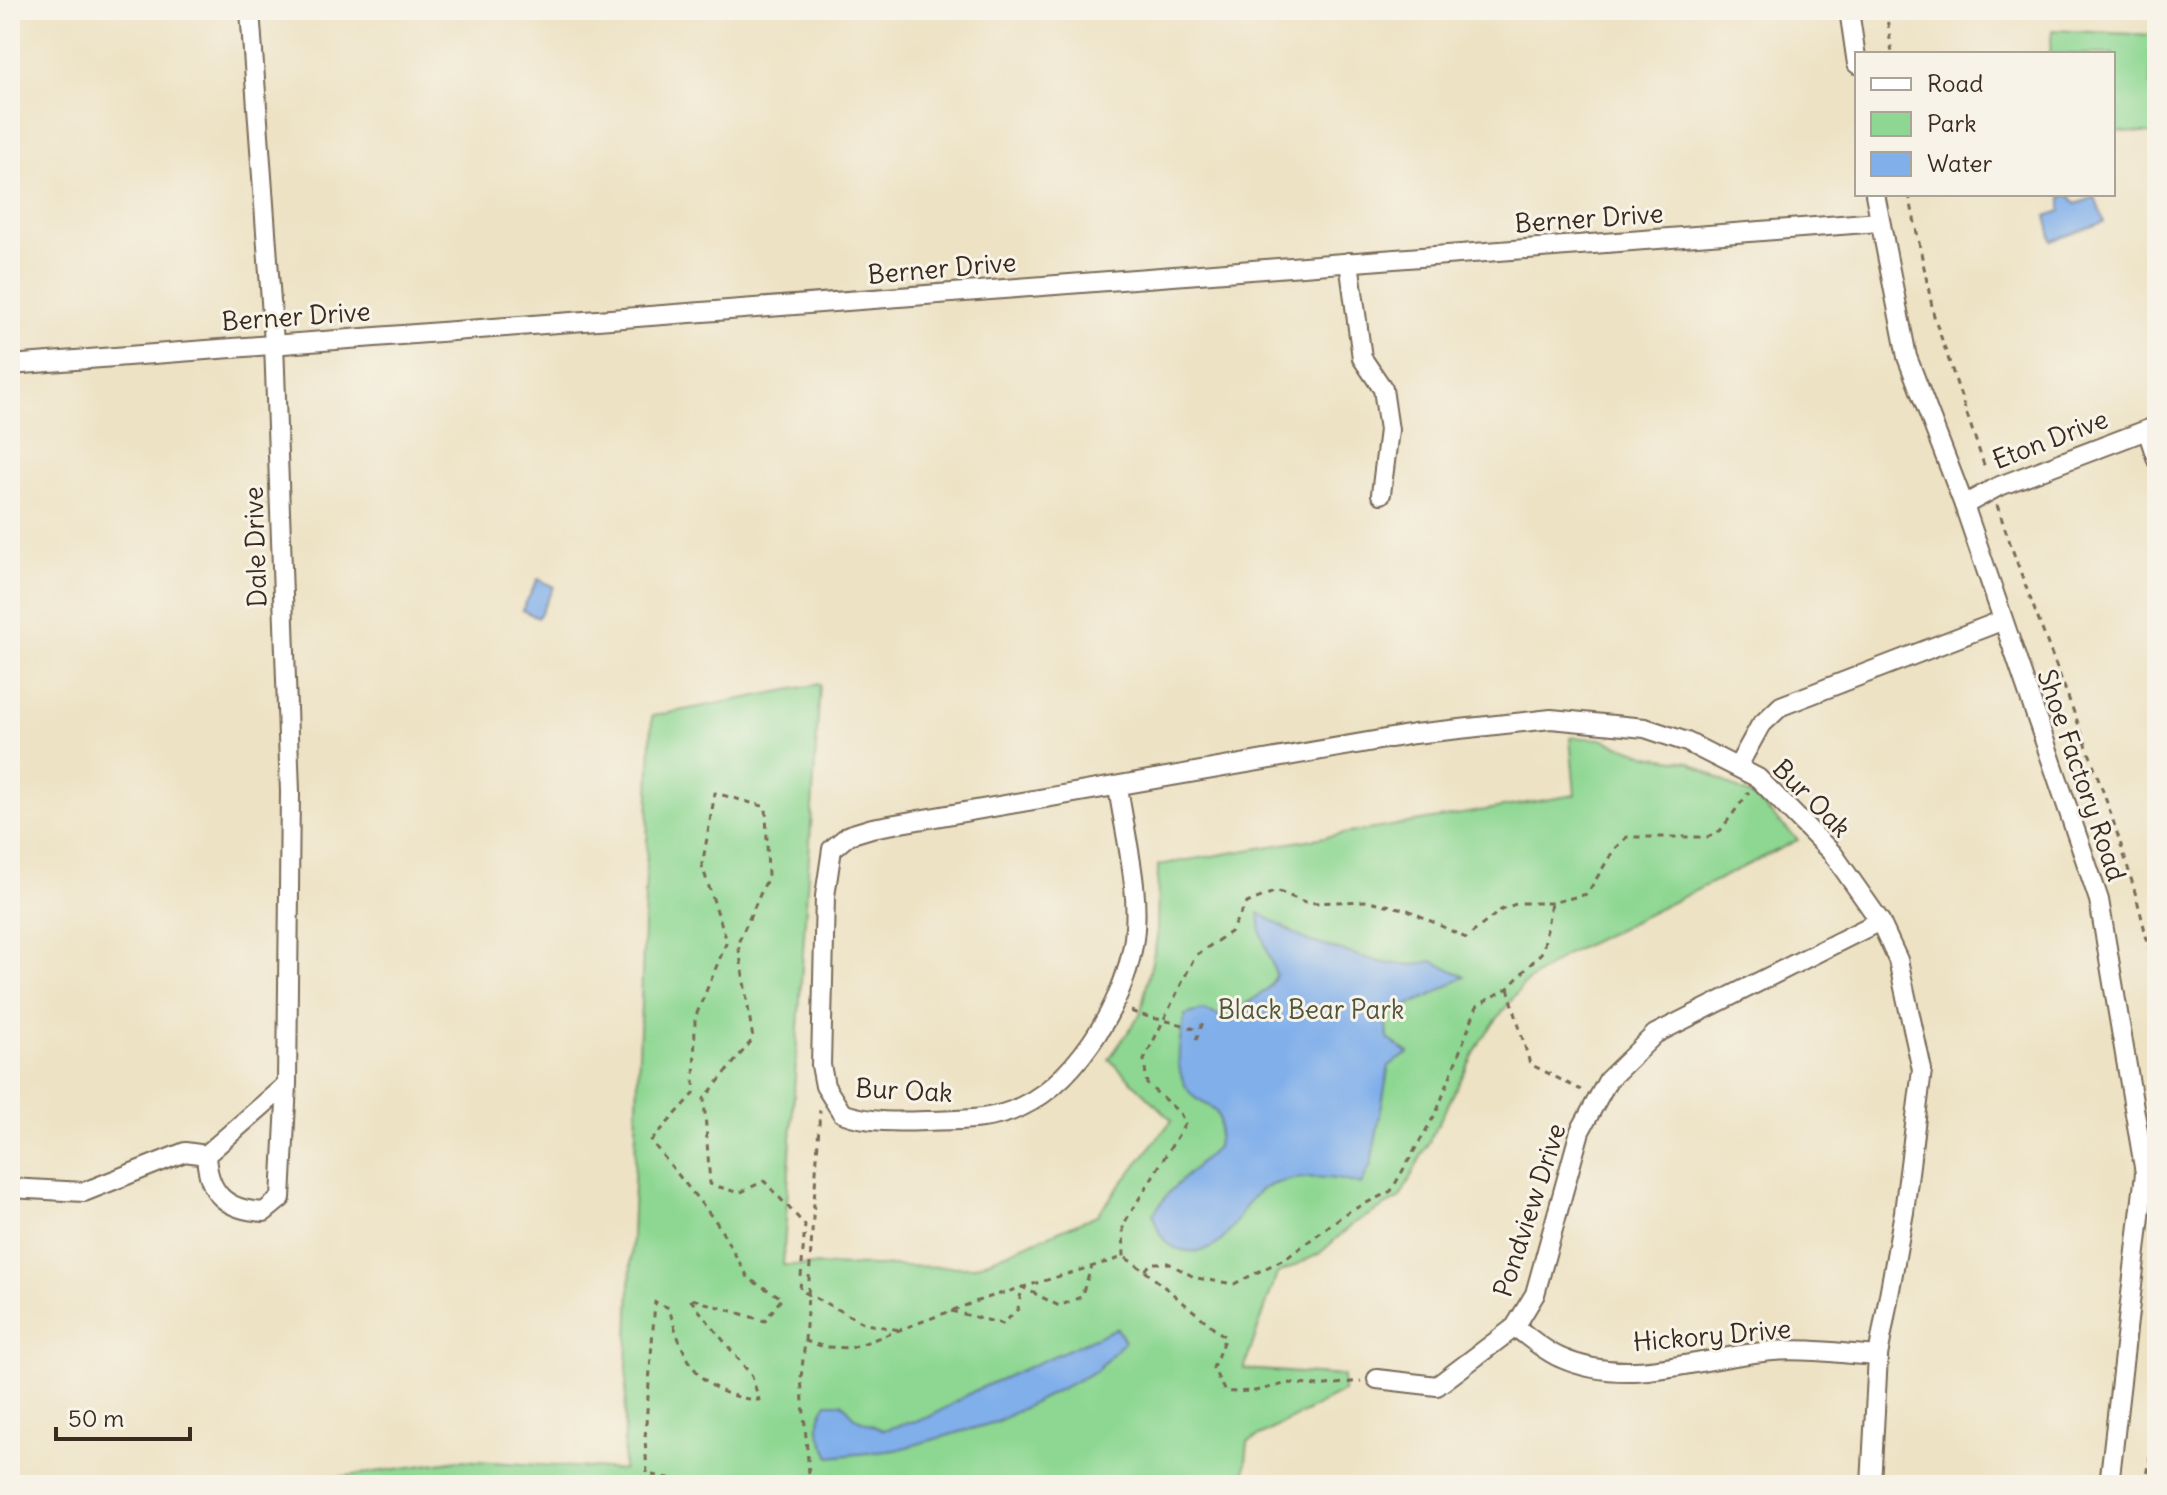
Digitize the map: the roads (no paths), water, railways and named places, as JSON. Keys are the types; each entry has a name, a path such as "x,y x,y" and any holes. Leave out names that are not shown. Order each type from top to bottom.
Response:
{"street":[{"name":"Dale Drive","path":"206,1155 207,1177 222,1199 240,1211 264,1212 281,1198 287,1084 290,792 274,343 250,10"},
{"path":"1849,10 1855,52"},
{"name":"Shoe Factory Road","path":"1875,196 1907,357 1964,505 2001,621 2099,900 2145,1173 2109,1485"},
{"name":"Berner Drive","path":"10,365 1879,222"},
{"path":"1349,262 1362,358 1383,389 1389,430 1381,494"},
{"path":"2152,428 2157,460"},
{"name":"Eton Drive","path":"1964,505 1992,490 2152,428"},
{"path":"1738,766 1760,726 1781,706 2001,621"},
{"name":"Bur Oak","path":"1118,787 1135,906 1134,942 1116,1004 1107,1021 1065,1073 1039,1095 1012,1111 952,1120 881,1120 842,1113 832,1099 821,1065 825,896 832,849 849,835 872,828 1414,734 1551,719 1645,728 1687,742 1758,778 1833,854 1880,921 1898,960 1922,1070 1904,1212 1878,1356 1871,1485"},
{"name":"Pondview Drive","path":"1377,1379 1437,1386 1515,1327 1535,1294 1580,1131 1608,1080 1655,1034 1880,921"},
{"path":"10,1188 84,1192 185,1152 206,1155 287,1084"},
{"name":"Hickory Drive","path":"1515,1327 1558,1357 1585,1367 1613,1370 1665,1371 1774,1351 1878,1356"}],"water":[{"path":"2070,196 2076,204 2095,197 2104,222 2052,241 2046,216 2061,211 2061,197"},
{"path":"538,579 554,587 538,618 522,610"},
{"path":"1259,913 1308,941 1383,963 1415,965 1432,961 1465,976 1430,996 1386,1014 1388,1039 1409,1053 1389,1066 1371,1164 1361,1185 1337,1179 1312,1178 1276,1183 1255,1195 1223,1239 1213,1247 1199,1251 1182,1250 1166,1241 1153,1214 1170,1191 1217,1147 1219,1128 1215,1111 1194,1097 1182,1078 1179,1058 1185,1015 1203,1010 1230,1019 1272,983 1276,975 1261,933"},
{"path":"1117,1328 1125,1341 1096,1371 996,1422 896,1450 830,1457 821,1436 820,1417 827,1403 842,1403 857,1419 883,1430 929,1417 976,1390"}],"park label":[{"name":"Black Bear Park","path":"1311,1009"}]}
